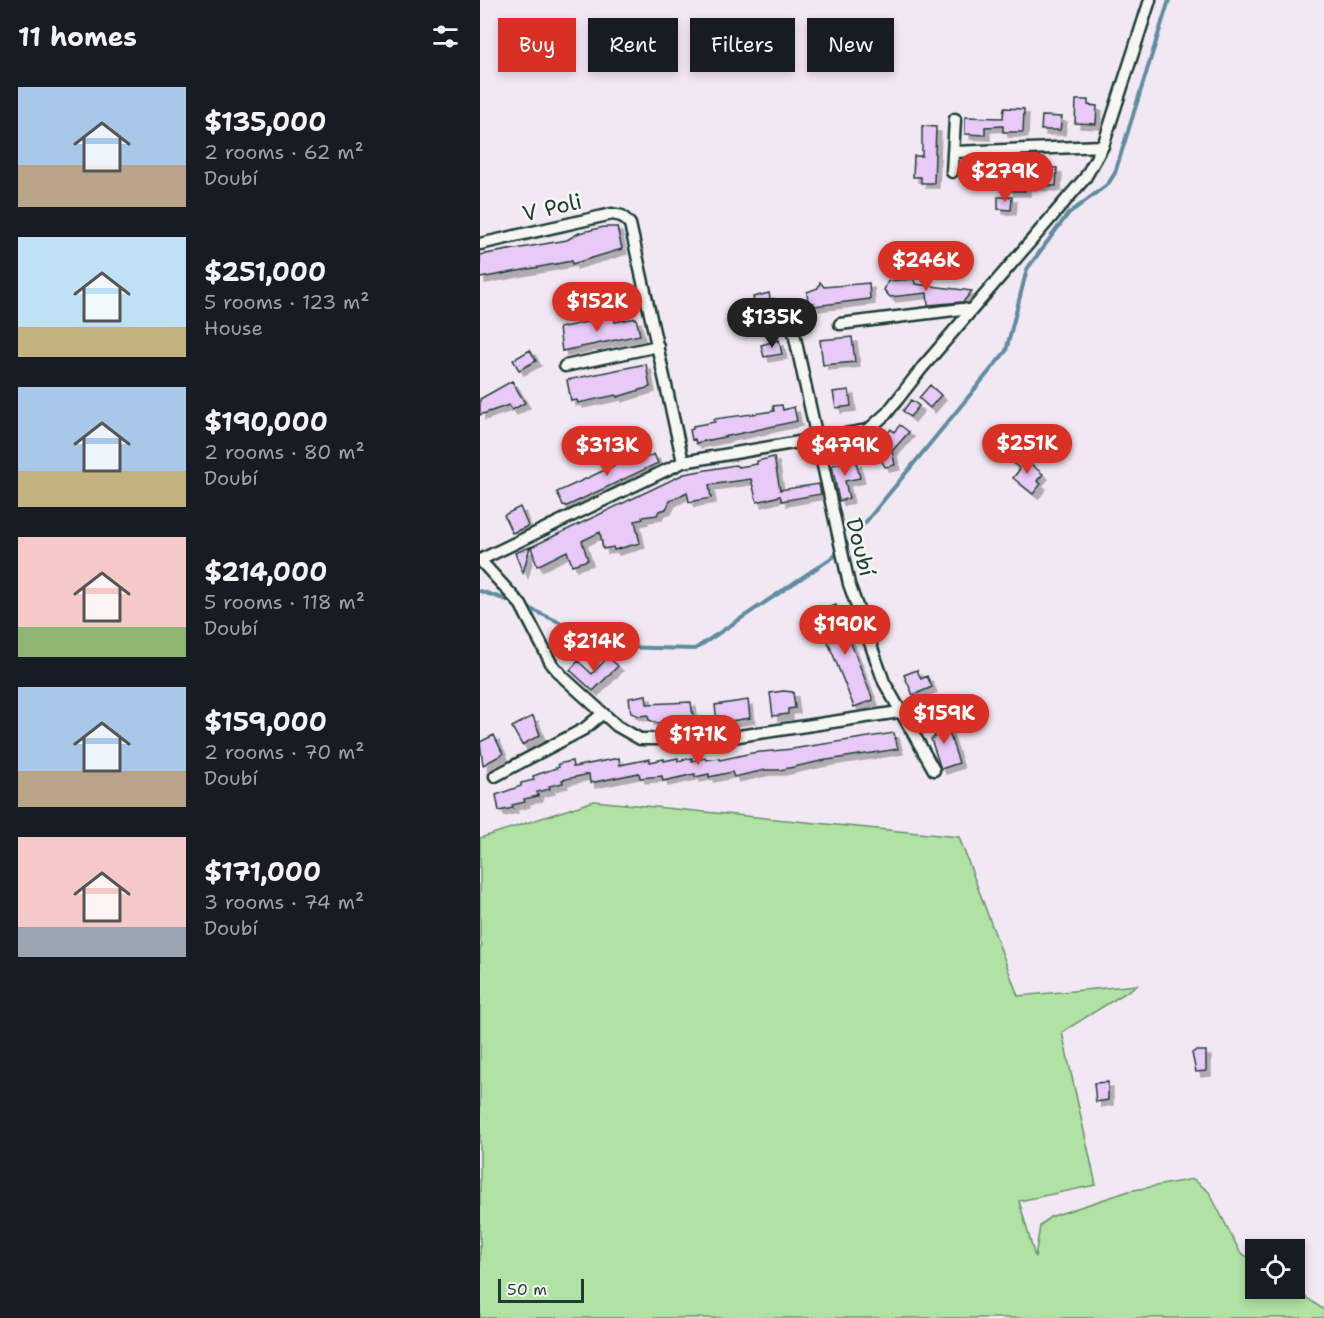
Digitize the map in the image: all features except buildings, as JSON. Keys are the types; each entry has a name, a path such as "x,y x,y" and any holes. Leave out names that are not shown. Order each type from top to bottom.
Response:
{"street":[{"path":"899,712 739,737 657,741 632,735 602,714 556,670 521,605 480,560 683,462 868,430 887,413 970,311 1085,178 1102,146 1150,0"},
{"path":"952,172 955,119"},
{"path":"954,152 1102,146"},
{"name":"V Poli","path":"480,244 612,214 622,216 630,224 658,346"},
{"path":"840,324 962,309 970,311"},
{"name":"Doubí","path":"790,315 849,584 884,682 934,770"},
{"path":"565,366 658,346 683,462"},
{"path":"495,776 584,729 602,714"}],"green space":[{"path":"594,801 959,837 1018,996 1138,985 1062,1032 1096,1185 1019,1201 1035,1257 1040,1226 1050,1217 1129,1191 1193,1179 1209,1192 1240,1252 1245,1255 1245,1299 1305,1299 1305,1297 1324,1310 1324,1318 480,1318 480,950 482,944 480,940 480,838"}],"waterway":[{"path":"526,607 614,647 695,649 842,551 1006,351 1027,269 1068,214 1108,184 1115,173 1169,0"},
{"path":"480,591 513,602"}]}
